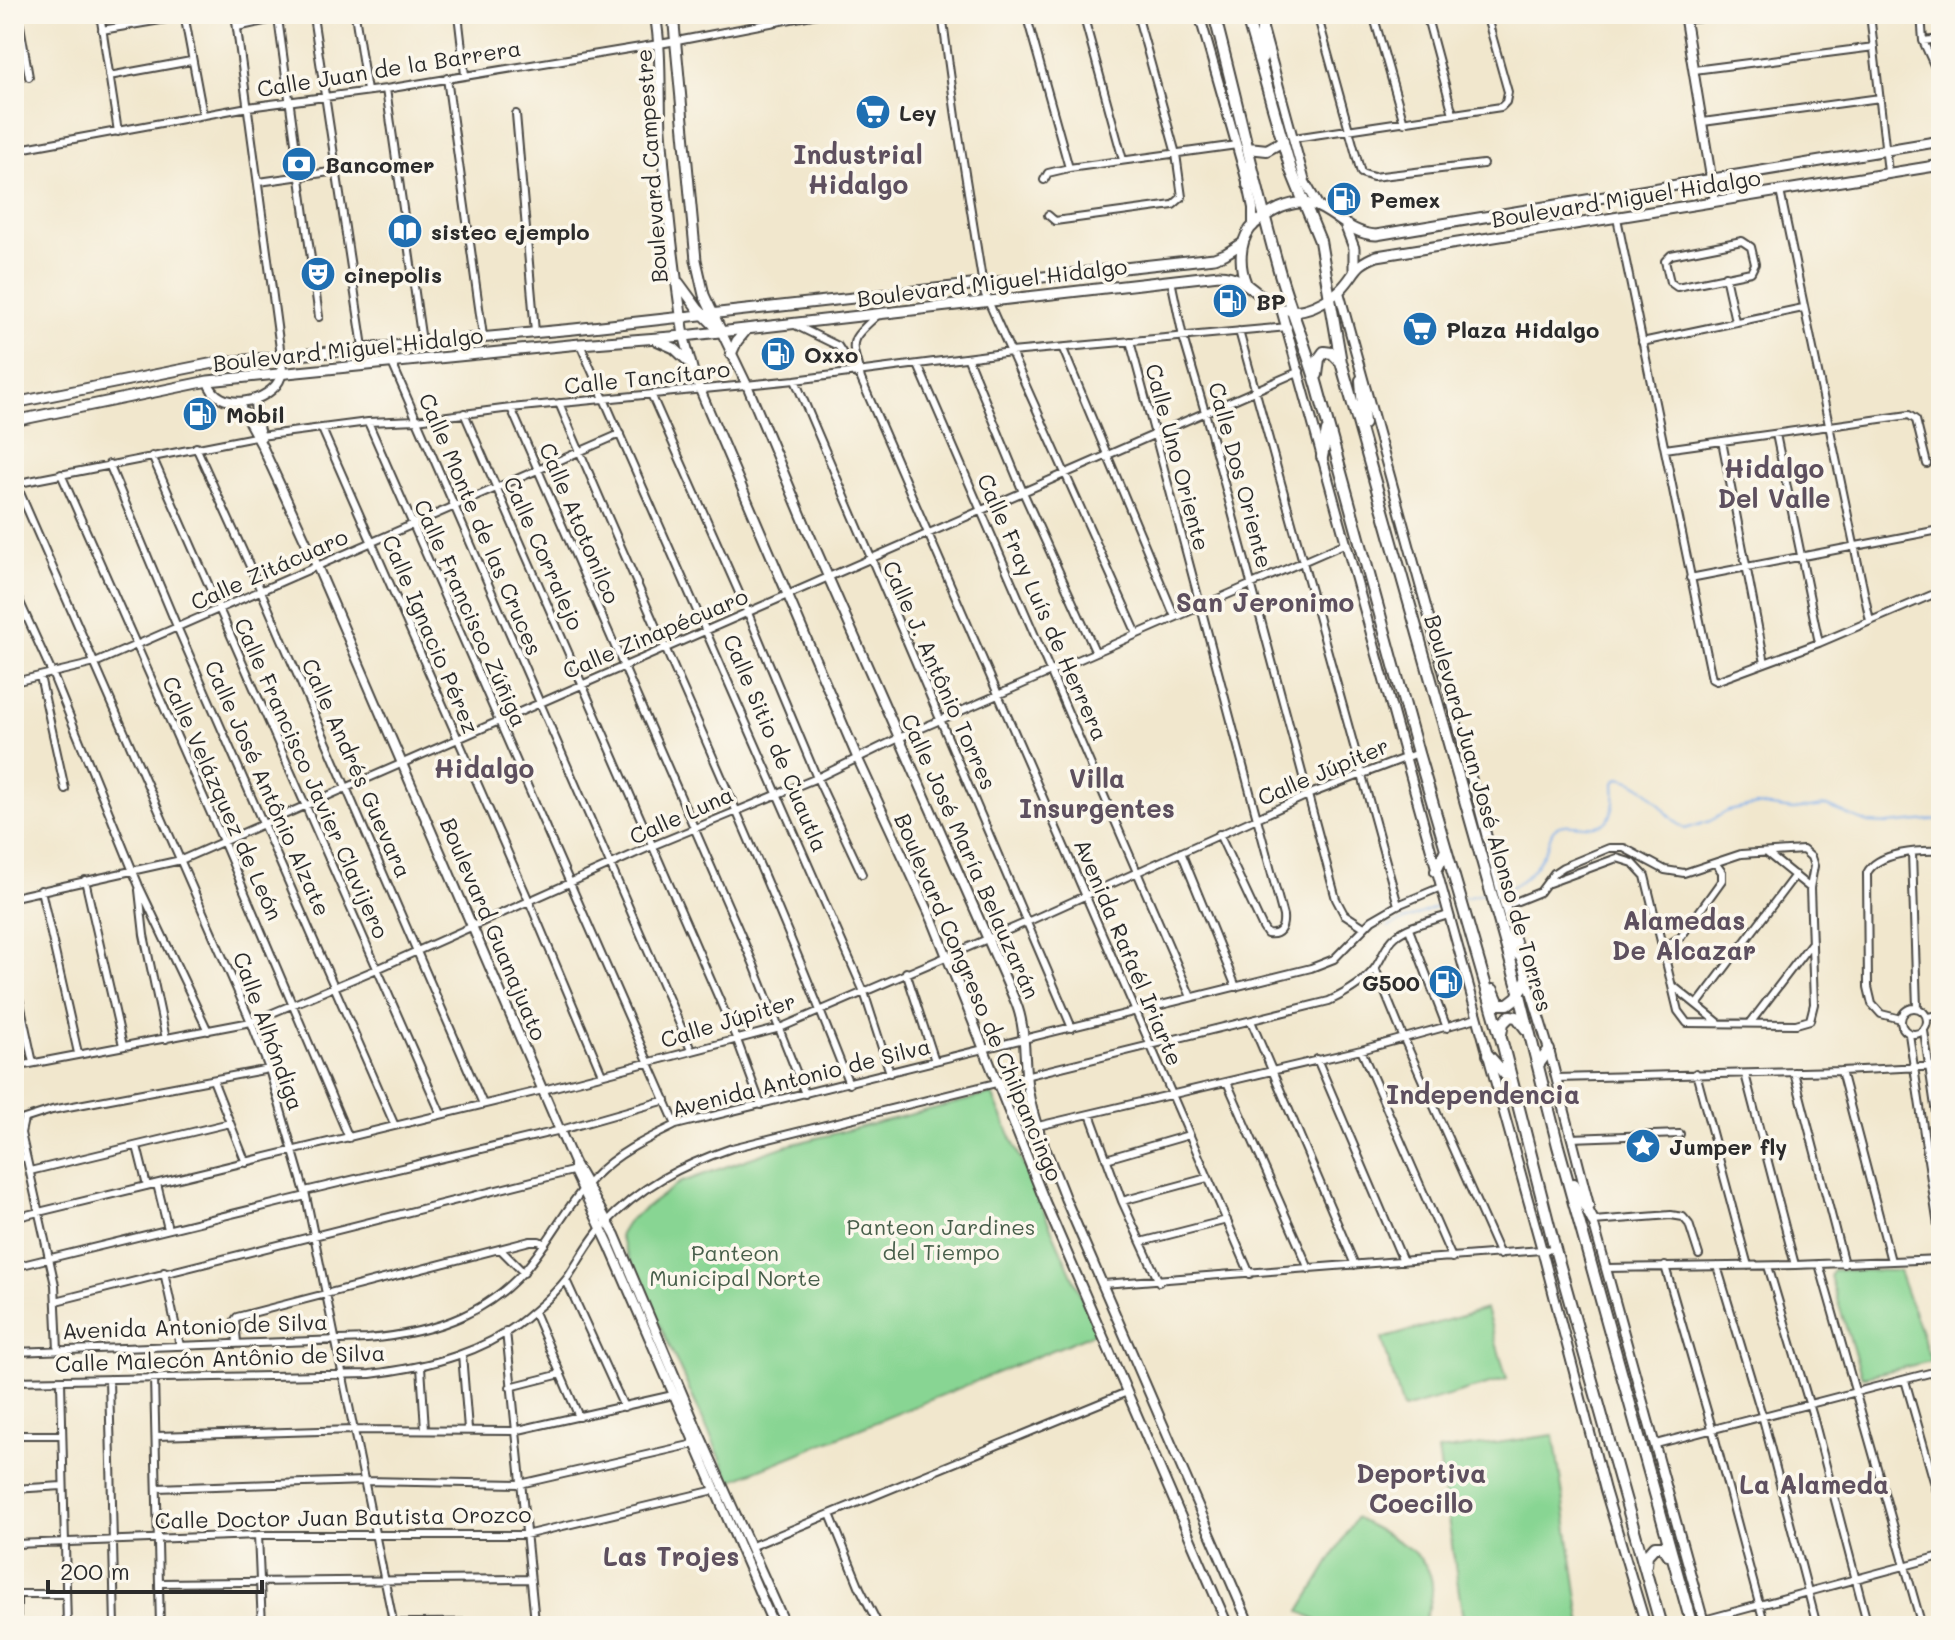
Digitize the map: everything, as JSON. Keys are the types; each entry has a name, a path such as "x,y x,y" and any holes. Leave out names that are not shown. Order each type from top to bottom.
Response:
{"main road":[{"name":"Boulevard Campestre","path":"655,14 660,43 661,127 684,336"},
{"name":"Boulevard Campestre","path":"673,14 696,260 707,313"},
{"path":"1214,14 1243,147 1248,185"},
{"name":"Boulevard Juan José Alonso de Torres","path":"1246,14 1262,72 1288,140 1304,202 1320,241 1334,295 1341,362 1495,889 1501,930 1558,1146 1692,1626"},
{"path":"1262,27 1262,72"},
{"path":"1243,147 1267,150 1288,140"},
{"name":"Boulevard Miguel Hidalgo","path":"1304,202 1318,205 1362,234 1376,235 1941,141"},
{"path":"1243,147 1265,216 1286,310 1303,337 1317,385 1418,753 1501,1038 1555,1249 1661,1626"},
{"name":"Boulevard Miguel Hidalgo","path":"1354,269 1377,256 1941,165"},
{"path":"1246,283 1241,265 1243,243 1253,226 1265,216 1293,203 1304,202"},
{"path":"1286,310 1311,308 1334,295 1354,269 1354,248 1345,225"},
{"name":"Boulevard Miguel Hidalgo","path":"14,403 206,364 535,332 1214,258 1243,243"},
{"name":"Boulevard Miguel Hidalgo","path":"14,421 208,381 684,336 1225,275 1246,283 1259,297 1286,310"},
{"path":"677,280 721,331"},
{"path":"731,354 747,329"},
{"path":"652,339 674,348 690,363"},
{"path":"1317,385 1322,354 1332,353 1341,362"},
{"path":"208,381 213,370 253,364 269,358"},
{"path":"1361,380 1366,446"},
{"path":"1322,457 1328,425"},
{"path":"1436,871 1446,849"},
{"path":"1501,930 1520,956"},
{"path":"1478,960 1486,970 1499,1004 1514,1000 1527,979"},
{"path":"1501,1038 1505,1021 1515,1016 1523,1023 1532,1042"},
{"path":"1538,1065 1549,1050"},
{"path":"1488,1055 1512,1081"},
{"path":"1558,1146 1593,1221"},
{"path":"1646,1569 1647,1555 1651,1549 1662,1546 1681,1590"}],"street":[{"path":"18,14 29,77"},
{"path":"100,14 118,132"},
{"path":"235,14 282,374 270,392 238,402"},
{"path":"326,14 313,16 363,347"},
{"path":"355,14 367,91"},
{"path":"458,14 465,75"},
{"name":"Calle Juan de la Barrera","path":"14,150 248,107 386,89 677,41 817,14"},
{"path":"942,14 987,300 1137,634"},
{"path":"1026,14 1069,168"},
{"path":"1083,14 1123,160"},
{"path":"1048,215 1055,221 1173,205 1182,197 1176,154 1137,14"},
{"path":"1044,180 1048,173 1069,168 1243,147 1199,14"},
{"name":"Boulevard Juan José Alonso de Torres","path":"1259,14 1288,140 1318,205"},
{"path":"1317,14 1361,173 1367,177 1483,164"},
{"path":"1373,14 1404,123"},
{"path":"1426,14 1453,114"},
{"path":"1288,140 1504,105 1508,95 1486,14"},
{"path":"1715,201 1685,17 1732,14"},
{"path":"1870,14 1888,172"},
{"path":"1921,14 1923,41 1936,68 1941,91"},
{"path":"102,30 184,15 203,115"},
{"path":"237,27 278,18 319,317"},
{"path":"1923,41 1941,39"},
{"path":"1694,70 1874,47"},
{"path":"109,76 191,61"},
{"path":"447,78 483,336"},
{"path":"386,89 422,342"},
{"path":"1703,122 1880,98"},
{"path":"516,114 535,332"},
{"path":"259,182 337,171"},
{"path":"1248,185 1254,211 1253,226"},
{"path":"1780,191 1870,621"},
{"path":"1617,218 1712,679 1716,681 1819,643 1941,591"},
{"path":"1745,241 1751,247 1753,269 1725,276 1674,286 1670,282 1665,261 1671,255 1745,241"},
{"path":"1725,276 1735,321"},
{"name":"Calle Dos Oriente","path":"1171,280 1183,337 1310,794 1336,899 1341,911 1364,927"},
{"path":"1334,295 1432,628 1495,889 1505,906 1549,1050 1705,1624 1941,1556"},
{"path":"1642,342 1803,308"},
{"path":"1286,310 1322,457 1404,757 1617,1531 1646,1626"},
{"name":"Avenida Rafaél Iriarte","path":"879,314 854,342 853,354 859,375 1250,1274"},
{"name":"Avenida Rafaél Iriarte","path":"791,323 838,346 859,375"},
{"name":"Calle Tancítaro","path":"15,482 258,436 368,422 416,420 605,398 859,375 1011,352 1288,327"},
{"name":"Calle José María Belauzarán","path":"721,331 1019,1012 1026,1075 1038,1126 1065,1198 1250,1626"},
{"path":"1239,331 1398,905"},
{"name":"Boulevard Congreso de Chilpancingo","path":"684,336 700,390 857,757 947,955 1045,1202 1228,1626"},
{"name":"Calle Uno Oriente","path":"1130,341 1284,922 1283,928 1276,934 1267,934 1263,928 1219,834"},
{"name":"Calle Sitio de Cuautla","path":"580,344 864,992 890,1073"},
{"path":"1063,349 1175,617"},
{"path":"968,359 1023,492 1095,651"},
{"name":"Calle Monte de las Cruces","path":"392,363 691,1050"},
{"name":"Calle Fray Luís de Herrera","path":"918,365 1191,997"},
{"name":"Calle Zinapécuaro","path":"14,897 181,860 1300,371"},
{"name":"Calle J. Antônio Torres","path":"795,380 1072,1028"},
{"name":"Boulevard Guanajuato","path":"208,381 213,392 238,402 258,436 404,764 576,1167 786,1626"},
{"path":"651,394 817,778 862,874"},
{"name":"Boulevard Guanajuato","path":"255,399 258,436"},
{"path":"559,403 666,648 849,1084"},
{"name":"Calle Atotonilco","path":"511,408 780,1028 805,1094"},
{"name":"Calle Corralejo","path":"464,413 737,1040 761,1105"},
{"path":"1665,449 1911,415 1917,423 1927,464"},
{"name":"Calle Francisco Zúñiga","path":"368,422 676,1125"},
{"name":"Calle Ignacio Pérez","path":"322,429 602,1074"},
{"name":"Calle Zitácuaro","path":"14,682 95,663 413,527 620,434"},
{"path":"1776,434 1819,643"},
{"path":"1722,441 1765,663"},
{"name":"Calle Andrés Guevara","path":"196,447 483,1104"},
{"name":"Calle Francisco Javier Clavijero","path":"152,456 441,1114"},
{"name":"Calle José Antônio Alzate","path":"109,464 395,1126"},
{"name":"Calle Velázquez de León","path":"61,474 223,841 349,1138"},
{"name":"Calle Alhóndiga","path":"15,482 269,1069 315,1236 394,1624"},
{"path":"1690,578 1939,530"},
{"name":"Calle Luna","path":"14,1067 251,1022 652,846 817,778 1052,670 1346,543"},
{"path":"14,589 52,673 139,886 208,1031"},
{"path":"40,676 65,789"},
{"name":"Calle Júpiter","path":"14,1218 543,1090 780,1028 1027,922 1310,794 1418,753"},
{"path":"14,779 17,796"},
{"path":"1505,906 1534,896 1549,883 1558,869 1609,848 1624,848 1673,873 1696,871 1741,854 1799,850 1808,853 1814,866 1810,888 1814,1004 1810,1020 1796,1024 1684,1022 1678,1011 1645,876 1638,867 1622,858 1612,859 1549,883"},
{"path":"1609,848 1612,859"},
{"path":"1901,1019 1881,1014 1869,996 1869,869 1877,862 1912,853 1940,851 1941,901"},
{"path":"1181,852 1236,987"},
{"path":"1912,853 1917,1008 1927,1017 1927,1025 1917,1035 1909,1034 1903,1028 1901,1019 1907,1010 1917,1008"},
{"path":"1768,854 1810,888"},
{"path":"1663,947 1681,937 1722,880 1722,872 1716,864"},
{"path":"1697,1005 1795,875"},
{"path":"85,880 123,1046"},
{"path":"139,886 144,935 166,1039"},
{"path":"41,890 78,1053"},
{"name":"Avenida Antonio de Silva","path":"14,1352 338,1342 387,1337 459,1320 495,1299 524,1273 608,1164 630,1148 676,1125 1135,1014 1324,964 1345,950 1364,927 1398,905 1442,891"},
{"name":"Calle Malecón Antônio de Silva","path":"14,1381 344,1372 421,1367 462,1354 534,1312 566,1280 603,1221 646,1188 695,1161 732,1148 903,1108 997,1081 1329,1001 1352,989 1375,968 1387,945 1398,934 1447,911"},
{"path":"1409,929 1447,1028"},
{"path":"1751,1022 1813,941"},
{"path":"1375,968 1500,1255"},
{"path":"906,972 935,1061"},
{"path":"14,975 33,1063"},
{"path":"1672,985 1719,1023"},
{"path":"1927,1017 1941,1015"},
{"path":"1038,1126 1361,1050 1477,1018"},
{"path":"1251,1021 1355,1265"},
{"path":"1924,1031 1941,1148"},
{"path":"1909,1034 1941,1246"},
{"path":"1361,1050 1452,1258"},
{"path":"1317,1059 1403,1261"},
{"path":"1556,1078 1941,1066"},
{"path":"58,1350 50,1259 26,1157 21,1127 24,1119 31,1115 269,1069"},
{"path":"1841,1071 1891,1261"},
{"path":"1794,1072 1844,1264"},
{"path":"1696,1073 1748,1266"},
{"path":"1745,1074 1795,1265"},
{"path":"213,1080 246,1163"},
{"path":"1227,1082 1309,1269"},
{"path":"14,1267 561,1130 666,1100"},
{"path":"1090,1114 1122,1201 1159,1282"},
{"path":"30,1171 230,1123"},
{"path":"1571,1138 1680,1134"},
{"path":"1106,1159 1189,1135"},
{"path":"137,1146 147,1186"},
{"path":"1927,1157 1941,1155"},
{"path":"14,1160 26,1157"},
{"path":"56,1301 576,1167"},
{"path":"1122,1201 1207,1178"},
{"path":"157,1184 168,1229"},
{"path":"1593,1221 1671,1215 1683,1217 1689,1224 1699,1255"},
{"path":"1141,1242 1227,1220"},
{"name":"Boulevard Guanajuato","path":"603,1221 673,1395 774,1626"},
{"path":"237,1343 236,1317 500,1249 536,1241 545,1244"},
{"path":"500,1249 524,1273"},
{"path":"1103,1284 1555,1249"},
{"path":"1606,1268 1941,1259"},
{"path":"1819,1264 1922,1626"},
{"path":"1665,1266 1765,1626"},
{"path":"1717,1266 1762,1415 1817,1626"},
{"path":"1768,1266 1868,1626"},
{"path":"164,1272 180,1346"},
{"path":"566,1280 624,1407"},
{"path":"1551,1285 1564,1281"},
{"path":"534,1312 579,1417"},
{"path":"154,1378 160,1626 535,1624 506,1331"},
{"path":"1566,1343 1581,1338"},
{"path":"462,1354 468,1429"},
{"path":"421,1367 425,1429"},
{"path":"1656,1444 1941,1370"},
{"path":"510,1387 561,1374"},
{"path":"109,1379 115,1626"},
{"path":"1905,1380 1941,1506"},
{"path":"61,1381 67,1626"},
{"path":"752,1546 1127,1392"},
{"path":"156,1436 425,1429 514,1431 673,1395"},
{"path":"14,1435 61,1435"},
{"path":"157,1488 365,1481 520,1484 694,1444"},
{"path":"14,1489 62,1486"},
{"name":"Calle Doctor Juan Bautista Orozco","path":"14,1544 258,1535 525,1535 715,1490"},
{"path":"830,1514 879,1626"},
{"path":"258,1535 262,1625"},
{"path":"160,1583 529,1579"},
{"path":"17,1626 16,1594 65,1594"}],"green space":[{"path":"992,1094 1097,1332 731,1481 619,1236 628,1221 679,1183 785,1146"},
{"path":"1833,1270 1899,1271 1931,1361 1862,1377 1830,1277"},
{"path":"1486,1309 1507,1379 1403,1409 1382,1339"},
{"path":"1554,1435 1582,1626 1464,1626 1438,1451"},
{"path":"1356,1518 1407,1547 1420,1558 1428,1571 1432,1586 1430,1604 1421,1626 1327,1626 1300,1611"}],"waterway":[{"path":"1503,889 1530,873 1547,847 1554,829 1561,825 1602,824 1609,817 1614,804 1614,783 1619,778 1648,792 1685,829 1728,811 1757,805 1793,810 1826,806 1868,823 1941,819"},
{"path":"1464,898 1489,892"},
{"path":"1388,927 1442,905"}],"place":[{"name":"Ley","path":"873,112"},
{"name":"Bancomer","path":"299,164"},
{"name":"Pemex","path":"1344,199"},
{"name":"sistec ejemplo","path":"405,231"},
{"name":"cinepolis","path":"318,274"},
{"name":"BP","path":"1230,301"},
{"name":"Plaza Hidalgo","path":"1420,329"},
{"name":"Oxxo","path":"778,354"},
{"name":"Mobil","path":"200,414"},
{"name":"G500","path":"1446,982"},
{"name":"Jumper fly","path":"1643,1146"}],"district":[{"name":"Industrial Hidalgo","path":"858,169"},
{"name":"Hidalgo Del Valle","path":"1774,483"},
{"name":"San Jeronimo","path":"1265,602"},
{"name":"Hidalgo","path":"484,768"},
{"name":"Villa Insurgentes","path":"1097,793"},
{"name":"Alamedas De Alcazar","path":"1684,935"},
{"name":"Independencia","path":"1483,1094"},
{"name":"La Alameda","path":"1814,1484"},
{"name":"Deportiva Coecillo","path":"1421,1488"},
{"name":"Las Trojes","path":"671,1556"}],"park label":[{"name":"Panteon Jardines del Tiempo","path":"941,1238"},
{"name":"Panteon Municipal Norte","path":"735,1264"}]}
